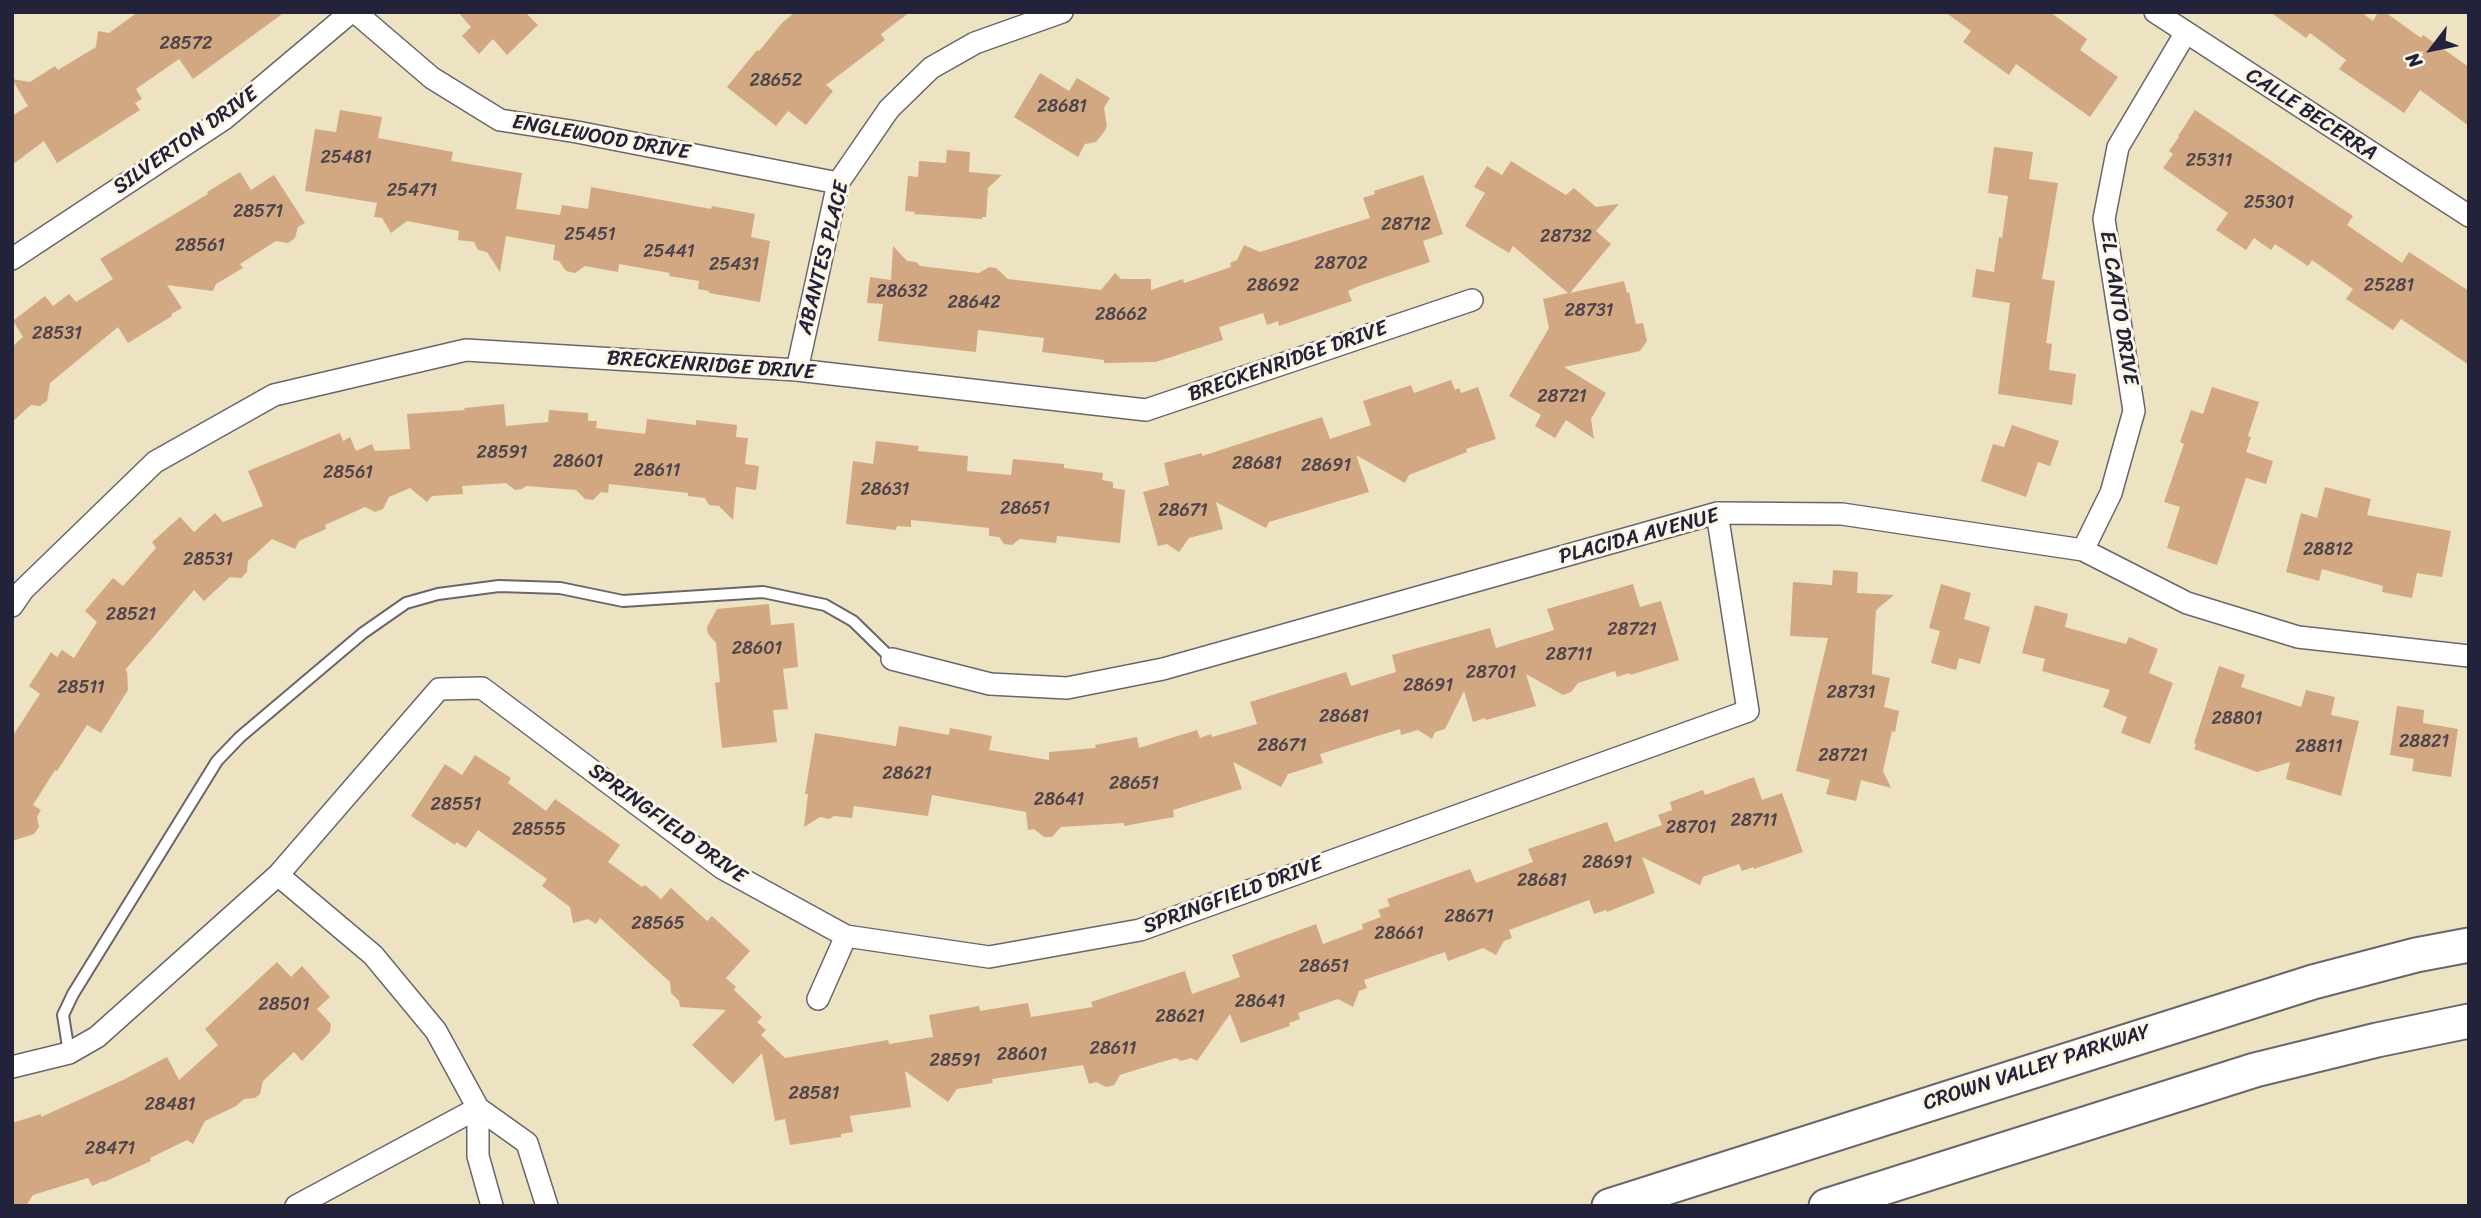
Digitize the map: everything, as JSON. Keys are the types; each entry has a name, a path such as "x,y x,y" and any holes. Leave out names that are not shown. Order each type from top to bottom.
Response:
{"main road":[{"name":"CROWN VALLEY PARKWAY","path":"1609,1206 2300,985 2416,955 2469,945"},
{"path":"1826,1206 2255,1070 2469,1021"}],"street":[{"name":"ENGLEWOOD DRIVE","path":"353,12 432,78 500,120 578,132 838,183"},
{"name":"SILVERTON DRIVE","path":"12,259 224,119 353,12"},
{"name":"ABANTES PLACE","path":"797,370 838,183 889,109 931,68 975,43 1062,12"},
{"name":"CALLE BECERRA","path":"2155,12 2185,34 2469,216"},
{"name":"EL CANTO DRIVE","path":"2083,550 2111,494 2134,411 2104,219 2118,147 2185,34"},
{"name":"BRECKENRIDGE DRIVE","path":"12,606 23,590 155,462 274,395 466,351 797,370 1146,410 1472,300"},
{"name":"PLACIDA AVENUE","path":"892,659 989,684 1067,688 1163,669 1717,513 1842,513 2083,550 2187,603 2298,637 2469,656"},
{"name":"SPRINGFIELD DRIVE","path":"12,1067 69,1053 97,1037 278,876 439,689 482,688 722,868 846,936 989,957 1140,930 1748,711 1717,513"},
{"path":"278,876 373,955 436,1031 478,1108 527,1143 547,1206"},
{"path":"818,999 846,936"},
{"path":"296,1206 478,1108"},
{"path":"478,1108 478,1156 492,1206"}],"lane":[{"path":"69,1053 63,1015 73,994 216,761 240,737 363,633 406,603 438,594 499,586 560,588 623,601 762,592 825,605 853,621 892,659"}],"building":[{"path":"138,12 285,12 193,79 179,59 136,89 142,99 135,103 140,110 57,163 44,141 12,165 12,116 28,106 12,79 30,82 55,66 58,70 96,47 98,31 109,33"},
{"path":"458,12 525,12 538,25 507,55 493,39 479,54 462,36 471,27"},
{"path":"795,12 910,12 881,34 885,40 826,85 833,91 806,125 788,111 776,126 727,87 757,50 759,51"},
{"path":"1945,12 2050,12 2087,39 2080,50 2118,77 2090,117 2016,64 2009,75 1963,42 1971,31"},
{"path":"2270,12 2361,12 2373,21 2378,12 2385,12 2469,67 2469,126 2420,90 2404,113 2339,69 2346,60 2310,33 2306,38"},
{"path":"1040,73 1069,91 1077,78 1110,98 1104,108 1107,126 1104,132 1096,142 1085,144 1078,157 1014,117"},
{"path":"340,110 382,117 378,138 453,152 451,161 522,173 516,209 560,215 562,205 588,209 591,187 711,209 712,206 755,214 751,237 770,241 760,302 709,293 698,289 699,281 669,276 670,273 619,264 618,272 585,266 575,273 566,271 559,261 553,260 555,245 506,236 500,272 487,252 478,250 474,242 458,240 459,231 407,221 391,233 382,218 374,217 377,203 305,191 315,129 336,132"},
{"path":"2195,110 2353,216 2347,225 2402,263 2409,252 2469,291 2469,365 2401,319 2393,330 2346,299 2353,289 2312,260 2308,266 2275,244 2271,250 2254,238 2246,250 2216,230 2228,213 2163,168 2173,154 2169,151"},
{"path":"1994,147 2033,152 2029,179 2058,183 2042,279 2055,281 2046,343 2052,344 2049,370 2076,374 2072,405 1998,394 2010,303 1972,297 1976,269 1994,272 1999,237 2002,238 2008,196 1988,193"},
{"path":"947,150 970,152 969,172 1002,175 988,188 986,217 982,219 914,214 915,212 905,211 908,176 918,177 919,161 946,163"},
{"path":"1511,161 1566,195 1574,188 1596,207 1619,204 1596,231 1611,244 1570,293 1624,281 1636,324 1643,323 1647,341 1640,351 1564,367 1606,393 1591,419 1594,439 1566,420 1555,438 1535,426 1541,415 1509,396 1549,328 1543,299 1568,293 1513,246 1509,253 1465,226 1485,193 1474,187 1487,166 1502,175"},
{"path":"240,172 251,190 274,175 305,223 298,227 295,238 288,243 276,241 240,264 243,268 216,284 213,291 167,285 182,308 128,343 118,327 50,383 47,401 40,406 31,405 12,422 12,347 23,337 13,321 45,296 53,306 69,294 76,302 113,279 100,259"},
{"path":"1423,175 1443,234 1423,241 1430,262 1359,286 1348,291 1352,301 1279,326 1278,321 1267,325 1263,313 1219,327 1223,340 1156,362 1104,363 1104,360 1042,352 1044,338 978,330 976,352 878,341 883,304 867,303 870,277 891,280 893,246 907,261 916,262 920,266 979,273 989,267 996,268 1008,279 1101,290 1115,273 1121,279 1151,279 1151,290 1183,279 1184,283 1231,267 1230,263 1237,260 1244,245 1260,252 1370,218 1363,198 1375,194 1374,191"},
{"path":"1451,380 1455,390 1459,388 1461,393 1478,387 1496,439 1466,449 1467,452 1409,475 1405,483 1356,455 1369,492 1269,522 1266,528 1216,502 1223,529 1189,538 1179,552 1167,544 1158,546 1143,492 1169,485 1164,463 1202,453 1202,456 1322,417 1330,439 1371,425 1363,401 1411,385 1414,393"},
{"path":"2212,387 2259,402 2246,452 2273,461 2266,484 2246,478 2217,565 2167,548 2180,507 2164,502 2184,444 2180,442 2191,410 2203,414"},
{"path":"504,404 506,426 548,422 549,410 588,413 588,421 597,421 596,428 645,434 647,419 696,425 696,420 737,425 736,437 748,438 745,464 759,466 756,490 736,487 733,520 719,506 709,505 705,498 688,496 688,493 609,484 608,493 601,492 593,500 585,499 576,490 526,486 515,490 506,483 462,486 463,494 432,496 427,502 410,488 389,497 383,509 375,512 365,507 325,525 326,529 299,541 295,549 272,539 248,561 247,572 241,578 230,577 204,601 194,590 125,670 128,690 101,733 87,725 33,805 41,810 37,817 39,827 34,834 12,841 12,737 40,694 29,686 51,652 57,657 62,650 74,658 97,622 85,611 113,578 123,586 156,548 152,542 180,517 194,532 215,513 223,522 263,506 248,471 340,433 343,441 350,437 356,451 372,444 375,451 410,449 407,414"},
{"path":"2012,425 2059,441 2050,466 2038,462 2026,497 1981,481 1993,444 2004,447"},
{"path":"876,441 919,446 918,451 968,456 967,471 1011,475 1013,459 1064,464 1064,468 1103,473 1102,480 1113,482 1113,488 1125,490 1120,543 1057,536 1056,543 1020,539 1012,545 1004,544 999,537 989,536 989,528 911,520 911,527 897,526 896,530 846,524 853,461 873,464"},
{"path":"2325,487 2371,499 2367,515 2451,531 2442,577 2417,573 2412,598 2382,592 2383,586 2322,569 2319,581 2286,572 2301,513 2317,518"},
{"path":"1833,570 1858,572 1857,593 1894,595 1876,610 1872,674 1890,678 1884,707 1899,711 1883,771 1891,788 1861,780 1856,801 1826,794 1830,780 1796,771 1828,638 1790,636 1793,582 1832,585"},
{"path":"1633,584 1640,607 1661,601 1679,660 1630,675 1629,673 1617,677 1615,671 1578,683 1571,692 1563,695 1526,674 1536,706 1473,722 1464,691 1445,729 1435,732 1432,739 1418,730 1401,735 1400,729 1320,754 1323,763 1288,774 1281,787 1233,762 1242,789 1173,810 1174,817 1124,826 1124,823 1061,827 1052,837 1044,837 1034,829 1028,830 1026,812 932,795 928,816 854,806 852,818 820,817 804,827 808,794 805,794 815,733 896,746 899,726 949,735 950,728 992,736 989,750 1049,760 1049,752 1096,748 1095,745 1137,737 1139,748 1197,730 1200,738 1211,734 1212,737 1257,724 1250,702 1346,672 1351,686 1396,672 1392,655 1490,628 1496,648 1554,630 1547,609"},
{"path":"1941,584 1971,593 1964,619 1990,627 1980,664 1959,658 1956,670 1931,663 1940,631 1929,628"},
{"path":"769,604 771,625 794,623 798,667 783,669 788,709 773,710 777,742 722,748 715,683 720,682 716,643 708,634 707,627 717,609"},
{"path":"2035,605 2068,614 2065,627 2126,644 2129,637 2158,649 2149,673 2173,683 2150,744 2121,733 2127,717 2103,707 2110,690 2042,671 2045,659 2022,653"},
{"path":"2219,666 2245,675 2241,687 2301,707 2306,690 2335,697 2331,715 2359,721 2341,796 2286,779 2290,762 2257,772 2194,749"},
{"path":"2397,706 2424,710 2423,723 2458,729 2451,777 2412,771 2414,759 2390,755"},
{"path":"475,755 511,778 508,783 546,811 555,799 620,845 608,862 642,887 645,885 661,899 671,888 707,921 712,916 750,951 726,978 736,987 734,990 762,1017 757,1022 766,1030 761,1035 785,1058 888,1040 889,1044 933,1037 929,1015 979,1006 980,1011 1028,1003 1031,1017 1093,1007 1091,1002 1185,971 1192,994 1240,977 1232,955 1316,924 1323,944 1363,929 1362,924 1381,917 1378,910 1390,906 1387,899 1470,869 1476,883 1533,862 1528,849 1607,822 1615,842 1662,825 1658,815 1672,810 1670,802 1703,790 1705,795 1754,777 1762,800 1782,793 1803,852 1754,869 1753,867 1742,871 1739,864 1703,877 1700,885 1642,857 1655,893 1607,912 1606,910 1594,914 1589,900 1509,930 1512,938 1504,941 1496,955 1483,948 1448,961 1445,952 1364,980 1367,988 1359,991 1353,1007 1338,999 1298,1013 1300,1019 1289,1023 1290,1026 1241,1043 1230,1014 1197,1061 1191,1058 1181,1061 1176,1058 1158,1063 1120,1075 1114,1085 1106,1087 1096,1082 1089,1084 1083,1065 992,1079 993,1083 957,1089 948,1102 905,1071 911,1107 850,1116 853,1132 841,1134 841,1137 790,1145 785,1119 775,1121 762,1053 733,1084 692,1045 726,1010 680,1007 679,1001 671,993 670,982 600,918 596,924 588,919 573,923 570,907 542,886 547,879 478,830 466,848 456,842 455,845 411,816 445,764 462,775"},
{"path":"277,962 291,977 302,966 330,997 317,1009 331,1024 330,1032 302,1061 294,1052 263,1081 260,1094 255,1098 244,1099 236,1106 205,1121 193,1144 187,1140 150,1158 151,1161 104,1182 92,1186 88,1178 33,1195 26,1206 12,1206 12,1123 41,1114 41,1117 167,1057 179,1080 218,1045 205,1029"}]}
